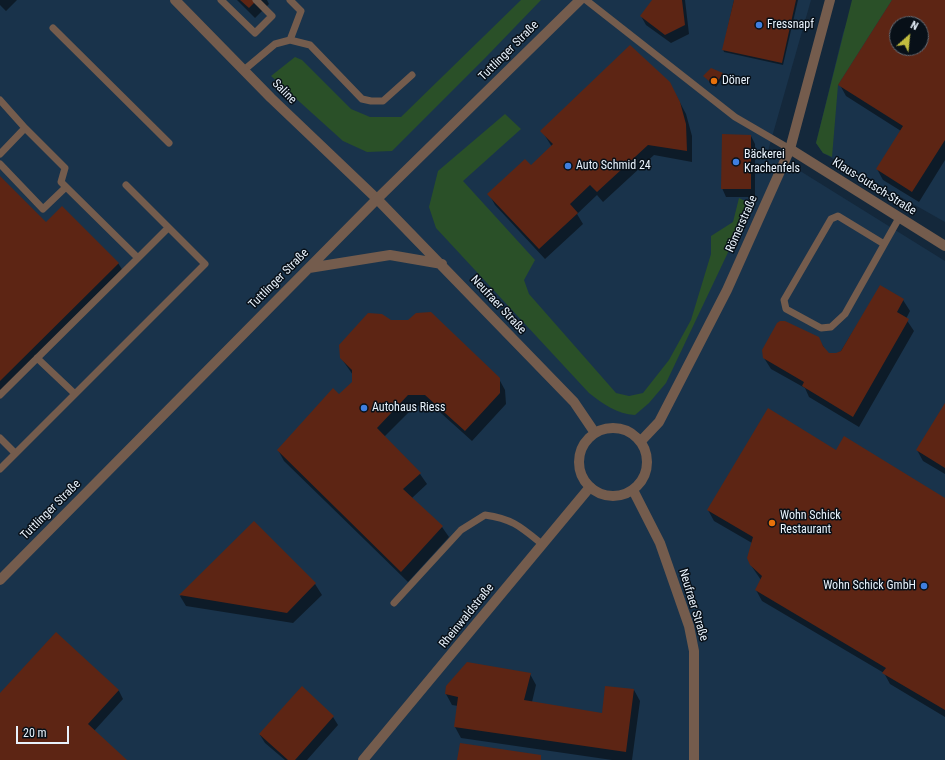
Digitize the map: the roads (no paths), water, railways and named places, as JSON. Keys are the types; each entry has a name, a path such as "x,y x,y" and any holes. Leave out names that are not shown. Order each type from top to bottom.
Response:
{"street":[{"name":"Saline","path":"175,0 271,98 377,199"},
{"name":"Tuttlinger Straße","path":"0,580 377,199 580,0"},
{"name":"Römerstraße","path":"641,441 659,422 724,297 790,149 830,0"},
{"name":"Klaus-Gutsch-Straße","path":"790,149 945,246"},
{"name":"Neufraer Straße","path":"377,199 442,264 555,384 574,402 595,433"},
{"path":"309,268 390,255 442,264"},
{"path":"616,428 629,432 641,441 647,454 647,468 642,481 633,490 621,495 610,496 599,493 590,487 580,472 579,461 584,444 595,433 605,429 616,428"},
{"name":"Rheinwaldstraße","path":"363,760 590,487"},
{"name":"Neufraer Straße","path":"633,490 660,543 688,626 694,651 694,760"}],"lane":[{"path":"221,0 255,33 272,16 256,0"},
{"path":"290,0 301,11 290,40"},
{"path":"586,0 735,117 790,149"},
{"path":"53,28 168,143"},
{"path":"244,70 275,44 290,40 310,45 362,98 370,101 383,101 412,75"},
{"path":"0,100 25,128 65,168 61,182 138,258"},
{"path":"0,154 25,128"},
{"path":"0,164 44,209 66,187"},
{"path":"0,469 205,264 126,185"},
{"path":"884,244 838,216 831,219 784,300 786,308 820,328 831,327 845,314 899,218"},
{"path":"0,395 168,228"},
{"path":"37,358 75,394"},
{"path":"0,438 15,453"},
{"path":"394,603 461,530 485,515 501,518 518,524 543,545"}],"place":[{"name":"Fressnapf","path":"759,25"},
{"name":"Döner","path":"714,81"},
{"name":"Bäckerei Krachenfels","path":"736,162"},
{"name":"Auto Schmid 24","path":"568,166"},
{"name":"Autohaus Riess","path":"364,408"},
{"name":"Wohn Schick Restaurant","path":"772,523"},
{"name":"Wohn Schick GmbH","path":"924,586"}]}
